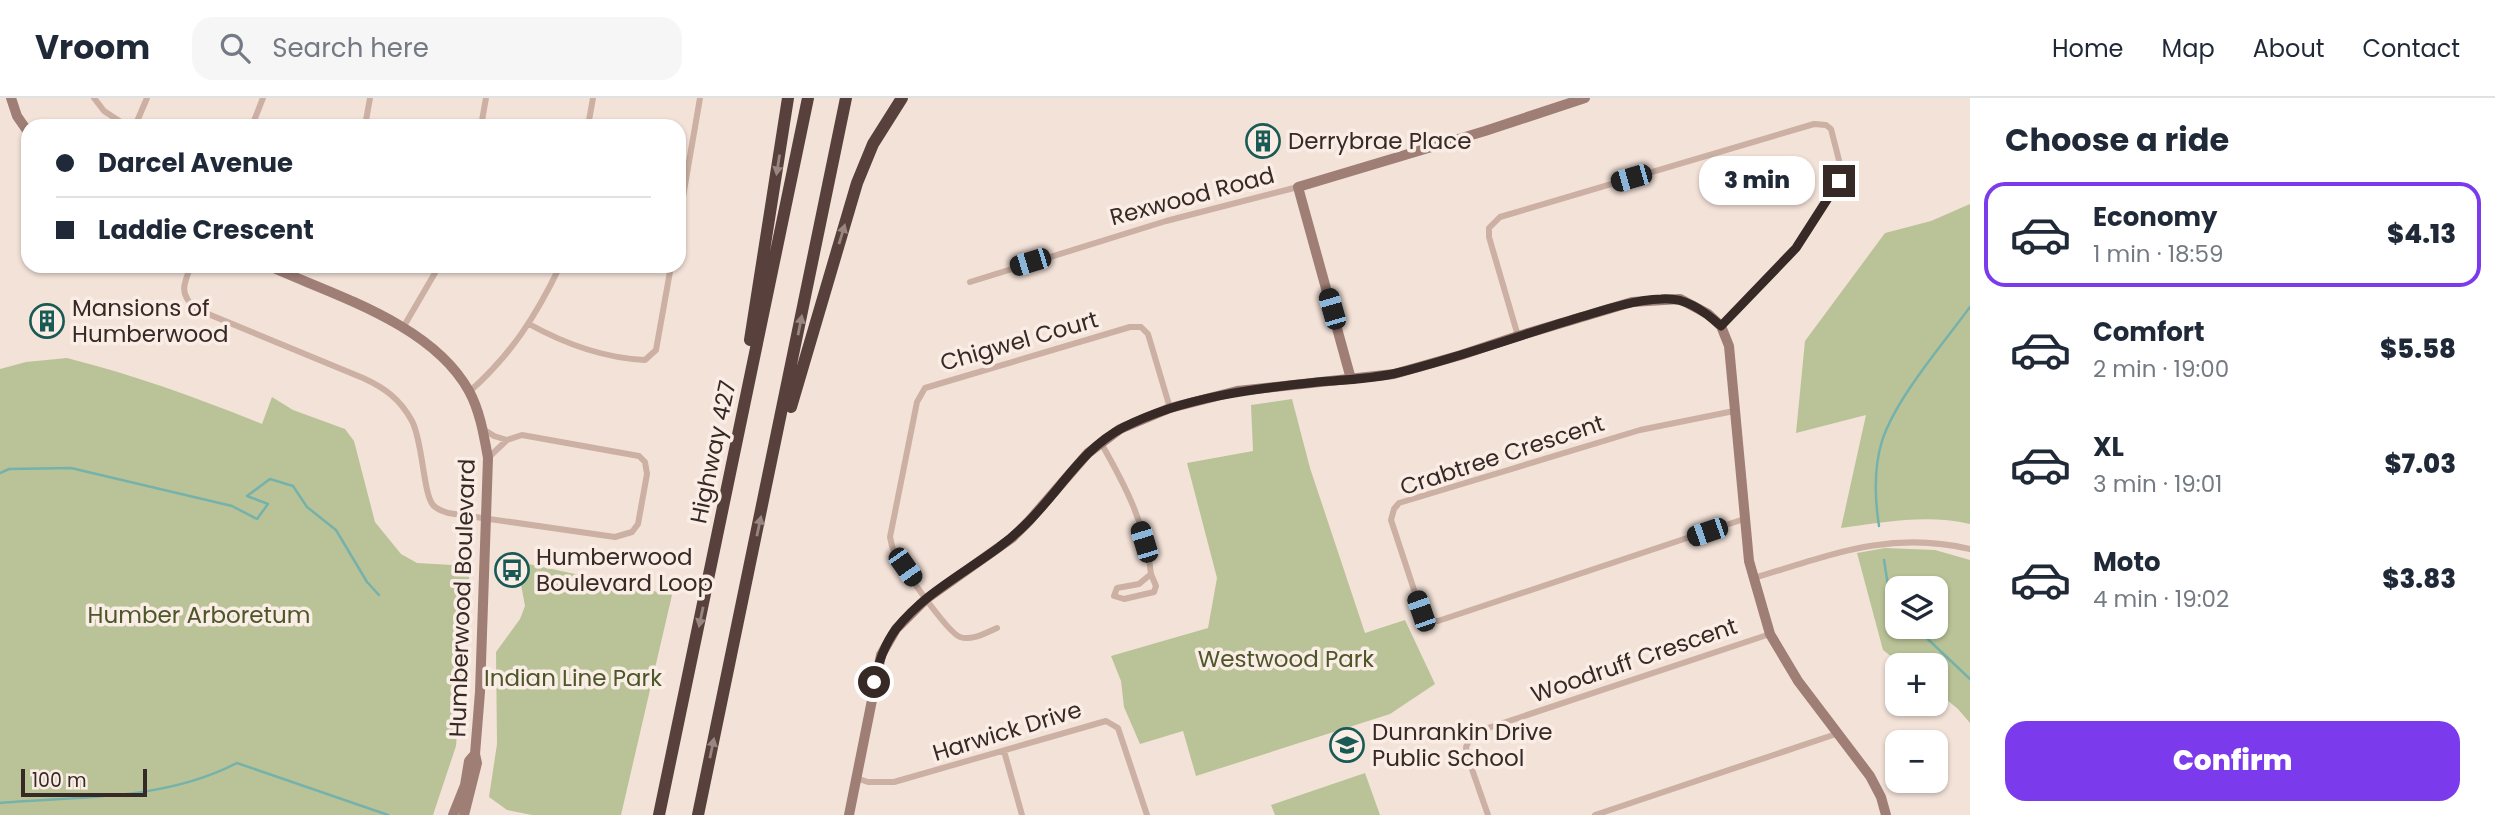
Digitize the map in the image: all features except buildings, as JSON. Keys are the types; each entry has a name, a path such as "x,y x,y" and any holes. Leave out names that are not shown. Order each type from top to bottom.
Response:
{"highway":[{"path":"744,406 747,356 788,98"},
{"name":"Highway 427","path":"659,815 808,98"},
{"path":"698,815 846,98"},
{"path":"767,488 857,183 873,144 902,98"}],"street":[{"path":"11,98 21,122"},
{"path":"94,98 104,111 116,119"},
{"path":"138,119 147,98"},
{"path":"254,119 263,98"},
{"path":"366,119 370,98"},
{"path":"482,119 486,98"},
{"path":"590,119 593,98"},
{"path":"686,181 701,98"},
{"name":"Rexwood Road","path":"970,282 1166,221 1298,187 1585,98"},
{"path":"1518,335 1489,237 1489,228 1500,217 1814,124 1826,125 1831,129 1842,172 1835,188 1796,248 1721,326"},
{"path":"1298,187 1351,379"},
{"path":"188,273 183,293 196,309 363,378 388,391 412,422 420,442 429,498 433,505 448,513 615,537 627,535 638,524 647,474 645,461 639,456 522,435 507,440 488,458"},
{"name":"Humberwood Boulevard","path":"285,273 404,326 442,356 469,391 483,429 488,458 486,573 475,754 477,763 464,815"},
{"path":"404,326 435,273"},
{"path":"469,391 496,368 529,324 557,273"},
{"path":"529,324 560,341 583,349 645,360 656,350 670,273"},
{"path":"849,815 881,655 896,629 926,599 1012,538 1030,521 1072,470 1120,429 1170,408 1237,391 1405,371 1632,302 1662,298 1680,299 1708,314 1721,326 1730,346 1744,519 1754,578 1770,634 1798,681 1870,776 1881,797 1886,815"},
{"name":"Chigwel Court","path":"996,628 970,639 953,633 894,551 890,537 918,401 925,388 1130,327 1141,327 1148,334 1170,408"},
{"name":"Crabtree Crescent","path":"1734,411 1640,430 1399,503 1391,520 1421,611 1427,621 1438,621 1744,519"},
{"path":"483,429 507,440"},
{"path":"1101,443 1132,501 1156,586 1154,592 1124,599 1114,596 1117,589 1139,584 1151,574"},
{"path":"1754,578 1839,552 1884,542 1921,541 1970,549"},
{"name":"Woodruff Crescent","path":"1488,815 1466,755 1466,747 1473,733 1770,634"},
{"name":"Harwick Drive","path":"856,778 868,782 894,782 1099,722 1112,723 1118,728 1147,815"},
{"path":"1595,815 1839,733"},
{"path":"1004,751 1022,815"},
{"name":"Humberwood Boulevard","path":"454,815 465,785 468,761 475,754"}],"green space":[{"path":"1970,204 1970,524 1922,519 1841,528 1866,415 1796,433 1805,341 1885,233 1931,221"},
{"name":"Humber Arboretum","path":"67,358 166,388 262,424 272,397 293,410 345,429 354,441 375,522 401,554 417,563 470,566 456,746 433,815 0,815 0,369 26,362"},
{"name":"Westwood Park","path":"1292,399 1310,468 1365,633 1405,620 1435,684 1390,714 1196,776 1183,731 1140,744 1124,707 1121,681 1111,656 1208,628 1217,578 1187,463 1253,451 1251,405"},
{"path":"1885,548 1935,550 1970,560 1970,723 1948,701 1948,653 1887,653 1883,650 1857,553"},
{"name":"Indian Line Park","path":"501,558 672,595 621,815 532,815 507,810 489,797 497,744 496,652 520,619 525,606 520,579"},
{"path":"1365,773 1380,815 1275,815 1271,805"}],"waterway":[{"path":"1879,526 1876,472 1879,451 1889,424 1921,372 1970,307"},
{"path":"0,473 9,469 71,468 232,506 257,519 268,504 247,496 270,479 293,486 307,507 336,530 367,582 379,595"},
{"path":"1884,560 1886,576"},
{"path":"1928,639 1970,679"},
{"path":"0,803 151,791 209,775 237,763 388,815"}],"place":[{"name":"Derrybrae Place","path":"1263,141"},
{"name":"Mansions of Humberwood","path":"47,321"},
{"name":"Humberwood Boulevard Loop","path":"512,570"},
{"name":"Dunrankin Drive Public School","path":"1347,745"}],"route":[{"path":"874,682 881,655 896,629 914,610 1012,538 1088,453 1120,429 1170,408 1237,391 1394,374 1632,302 1662,298 1680,299 1708,314 1721,326 1796,248 1839,181"}]}
